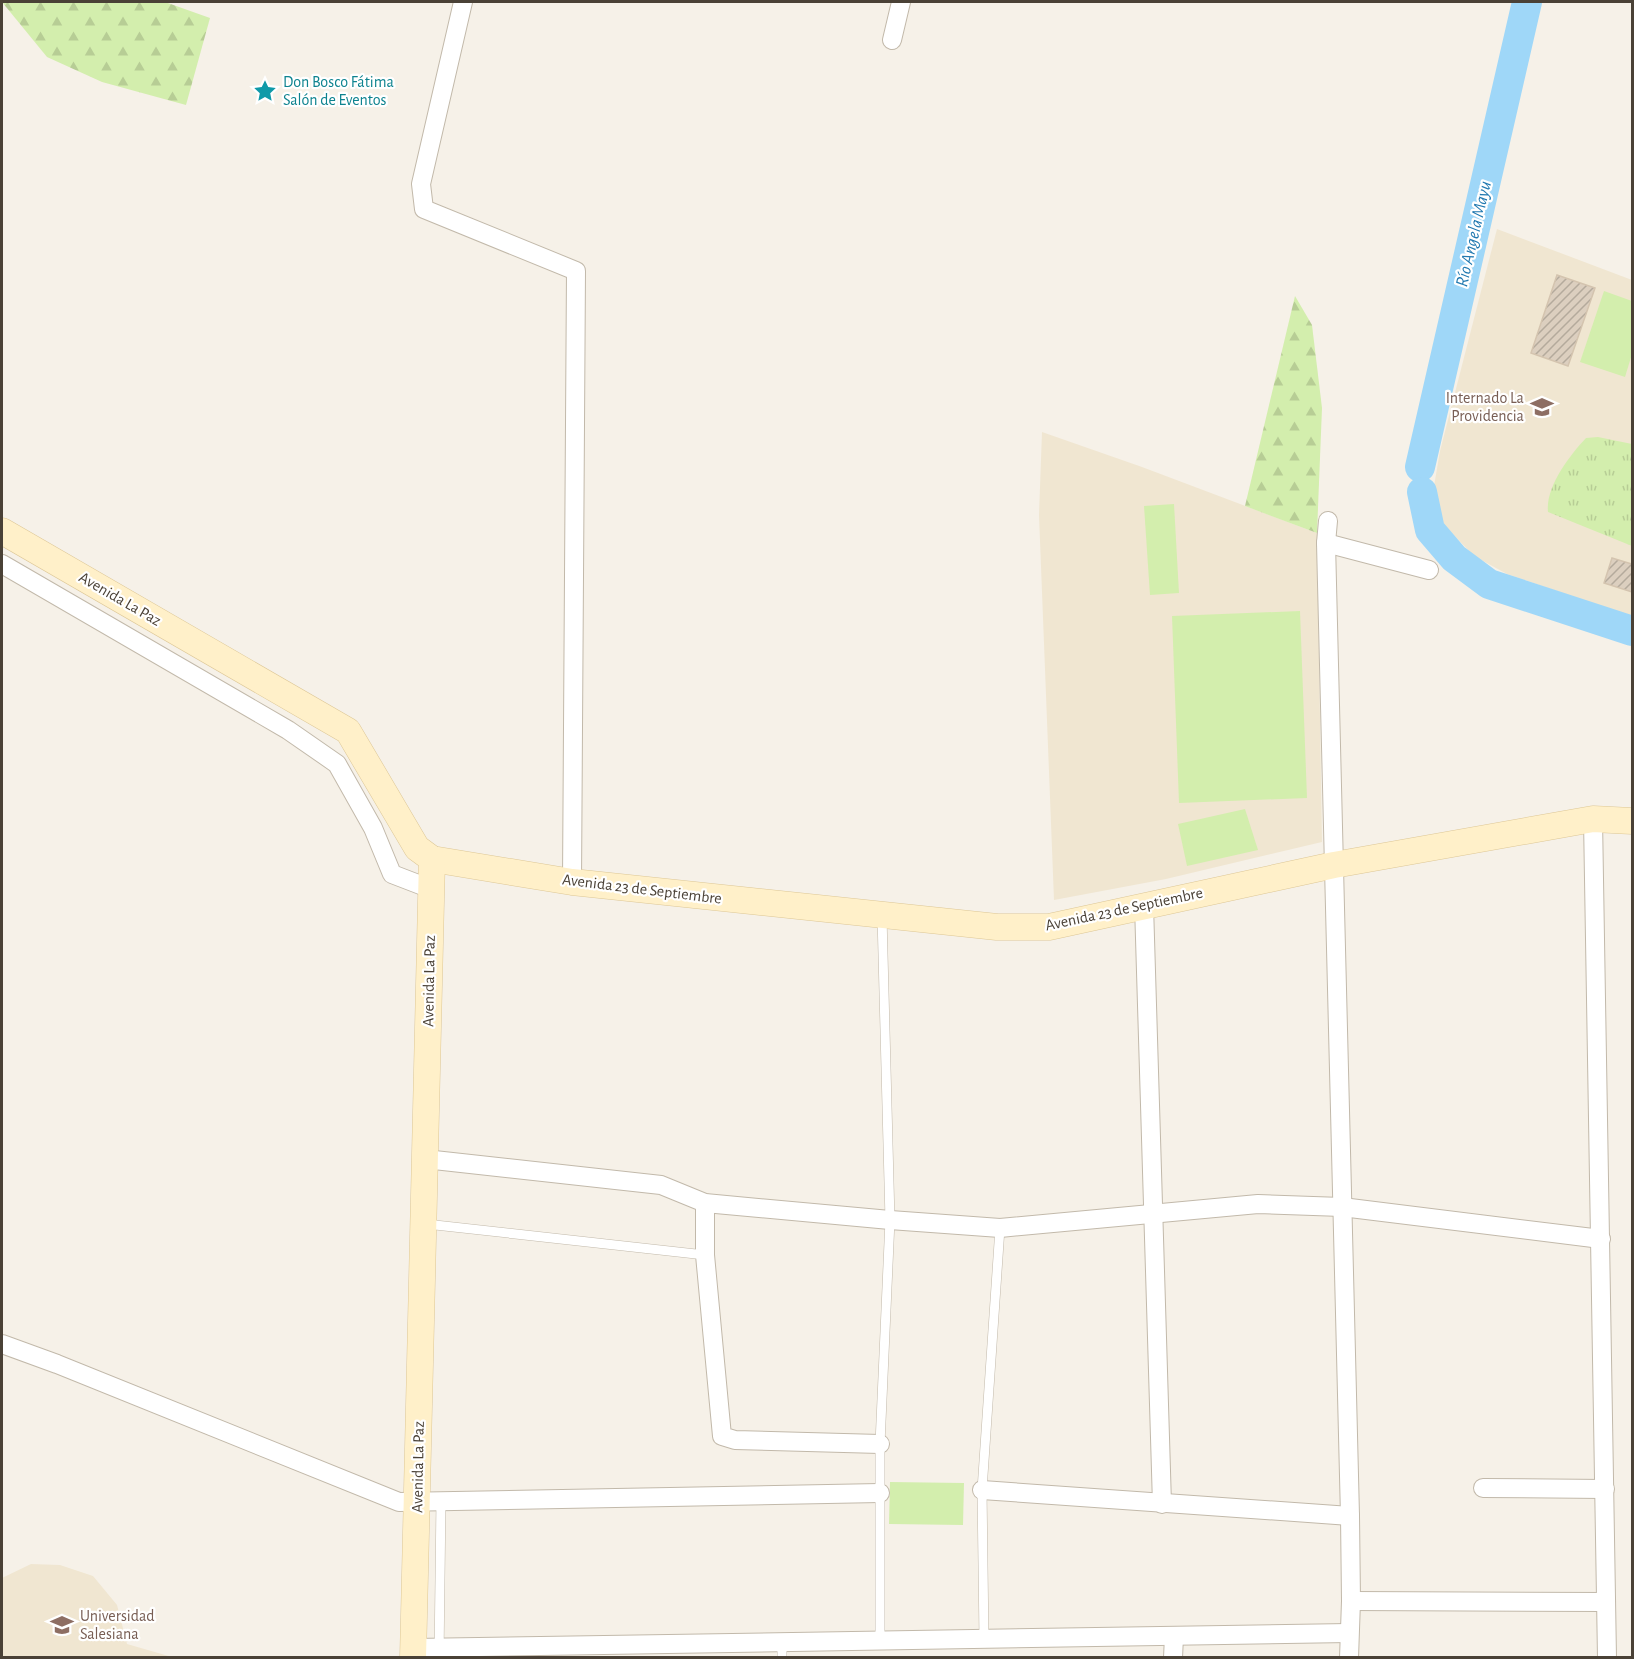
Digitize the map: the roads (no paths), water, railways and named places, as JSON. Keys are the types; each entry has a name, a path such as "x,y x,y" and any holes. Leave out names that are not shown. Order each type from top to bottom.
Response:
{"main road":[{"name":"Avenida La Paz","path":"2,531 348,731 417,848 432,859 424,1224 429,1500 413,1653"},
{"name":"Avenida 23 de Septiembre","path":"432,859 572,882 997,927 1049,927 1334,866 1593,819 1632,821"}],"street":[{"path":"463,2 421,184 424,209 576,271 572,882"},
{"path":"892,40 901,2"},
{"path":"1328,521 1326,543 1350,1516 1349,1658"},
{"path":"1326,543 1430,570"},
{"path":"2,564 288,730 337,764 373,828 392,874 431,889"},
{"path":"1593,819 1607,1658"},
{"path":"1144,905 1162,1504"},
{"path":"425,1159 661,1185 705,1203 1000,1228 1258,1204 1342,1207 1601,1239"},
{"path":"705,1203 705,1255 722,1436 735,1440 880,1444"},
{"path":"2,1344 399,1502 880,1493"},
{"path":"1483,1488 1605,1489"},
{"path":"982,1490 1350,1516"},
{"path":"1351,1601 1605,1602"},
{"path":"413,1653 782,1650 880,1641 931,1649 984,1639 1349,1633"},
{"path":"1173,1658 1174,1636"}],"lane":[{"path":"880,1641 880,1444 890,1220 882,916"},
{"path":"424,1224 705,1255"},
{"path":"984,1639 982,1490 1000,1228"},
{"path":"429,1500 439,1653"}],"waterway":[{"name":"Río Angela Mayu","path":"1420,467 1527,2"},
{"name":"Río Angela Mayu","path":"1422,492 1430,530 1454,558 1489,584 1632,631"}],"place":[{"name":"Don Bosco Fátima Salón de Eventos","path":"265,91"},
{"name":"Internado La Providencia","path":"1542,407"},
{"name":"Universidad Salesiana","path":"62,1625"}]}
